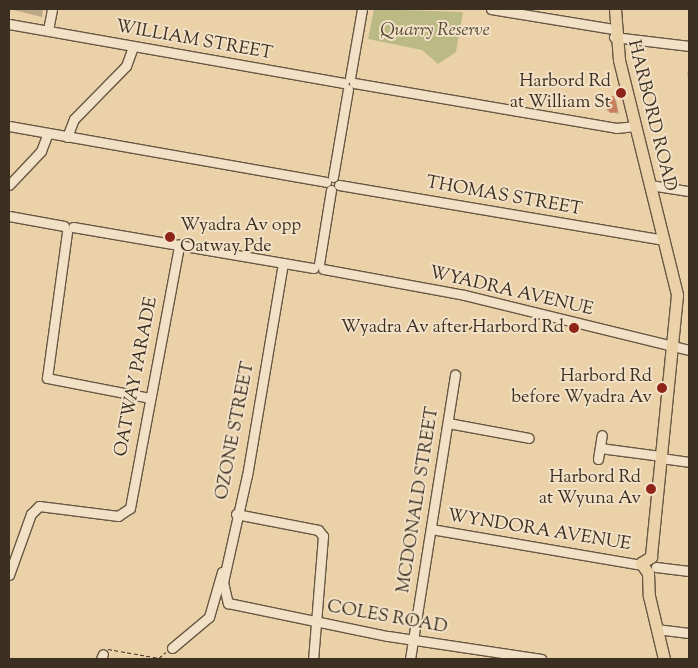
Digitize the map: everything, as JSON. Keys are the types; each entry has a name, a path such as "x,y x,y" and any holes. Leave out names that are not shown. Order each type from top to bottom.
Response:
{"main road":[{"name":"HARBORD ROAD","path":"614,9 614,33 677,295 649,565 656,629 664,659"}],"street":[{"path":"48,30 52,9"},
{"path":"319,267 362,9"},
{"path":"491,9 689,46"},
{"name":"WILLIAM STREET","path":"9,24 134,47 616,128 636,126"},
{"path":"67,136 74,119 126,66 134,47"},
{"name":"THOMAS STREET","path":"9,126 332,184 664,240"},
{"path":"9,185 42,151 48,133"},
{"path":"650,185 689,191"},
{"name":"WYADRA AVENUE","path":"9,216 68,228 179,244 283,263 319,267 484,299 672,348 689,350"},
{"path":"68,228 47,378 150,398"},
{"name":"OATWAY PARADE","path":"9,575 31,514 39,506 125,514 150,398 179,244"},
{"name":"OZONE STREET","path":"228,603 222,594 226,568 236,514 247,475 283,263"},
{"name":"MCDONALD STREET","path":"410,659 455,375"},
{"path":"448,424 529,438"},
{"path":"598,460 602,435"},
{"path":"600,448 689,462"},
{"path":"236,514 318,530 323,536 314,621 313,659"},
{"name":"WYNDORA AVENUE","path":"431,529 689,571"},
{"path":"172,648 209,617 219,576 226,568"},
{"name":"COLES ROAD","path":"228,603 413,640 541,659"},
{"path":"656,629 689,634"}],"path":[{"path":"469,329 474,325 496,328"},
{"path":"102,657 107,649 159,658 172,648"}],"green space":[{"name":"Quarry Reserve","path":"374,9 463,12 456,52 438,64 422,50 368,39"}],"building":[{"path":"614,96 618,112 610,113 603,99"}],"place":[{"name":"Harbord Rd at William St","path":"621,93"},
{"name":"Wyadra Av opp Oatway Pde","path":"170,237"},
{"name":"Wyadra Av after Harbord Rd","path":"574,328"},
{"name":"Harbord Rd before Wyadra Av","path":"662,388"},
{"name":"Harbord Rd at Wyuna Av","path":"651,489"}]}
